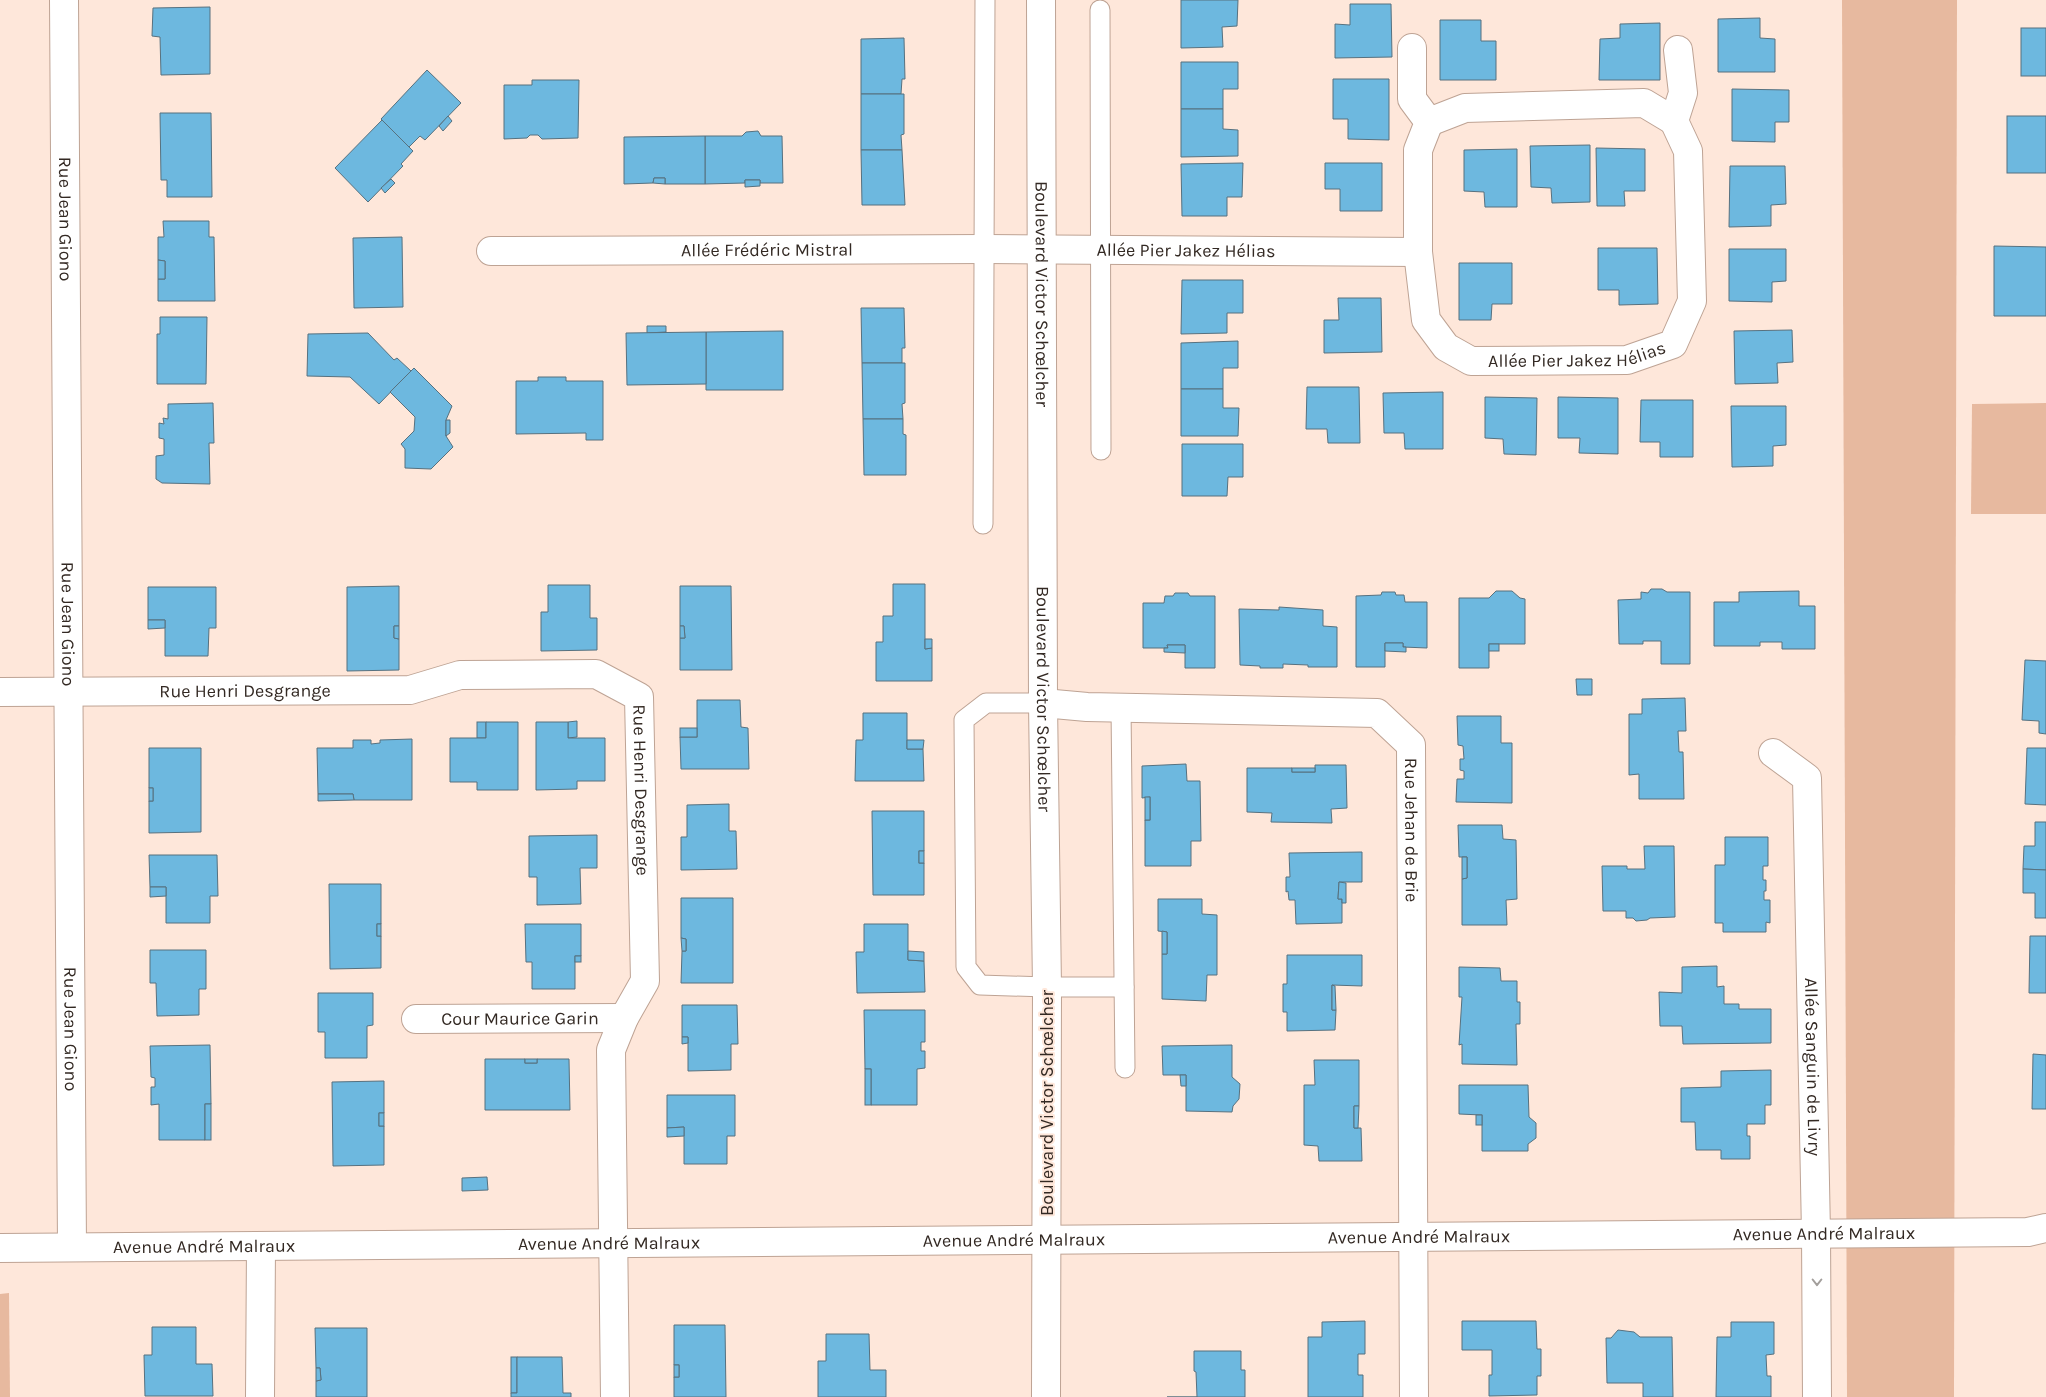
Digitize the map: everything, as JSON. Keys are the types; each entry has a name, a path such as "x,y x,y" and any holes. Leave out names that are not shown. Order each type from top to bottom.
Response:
{"street":[{"name":"Rue Jean Giono","path":"64,0 72,1247"},
{"name":"Boulevard Victor Schœlcher","path":"1041,0 1043,703 1047,987 1046,1397"},
{"path":"1412,48 1412,99 1429,122 1465,108 1644,103 1674,120 1683,93 1678,50"},
{"name":"Allée Pier Jakez Hélias","path":"1429,122 1418,150 1418,252 1426,320 1446,347 1471,361 1627,360 1673,344 1692,300 1688,151 1674,120"},
{"name":"Allée Frédéric Mistral","path":"492,251 1043,250"},
{"name":"Allée Pier Jakez Hélias","path":"1043,250 1418,252"},
{"name":"Rue Henri Desgrange","path":"69,691 410,690 460,675 596,674 639,697 646,981 624,1018 610,1050 615,1397"},
{"path":"0,692 69,691"},
{"name":"Rue Jehan de Brie","path":"1043,703 1087,707 1377,713 1411,745 1415,1236 1414,1397"},
{"name":"Allée Sanguin de Livry","path":"1773,753 1806,778 1816,1233 1817,1397"},
{"name":"Cour Maurice Garin","path":"416,1019 624,1018"},
{"name":"Avenue André Malraux","path":"0,1248 2040,1232"},
{"path":"260,1246 260,1397"}],"lane":[{"path":"983,524 986,0"},
{"path":"1100,10 1101,450"},
{"path":"1043,703 986,703 964,720 966,967 980,985 1124,987"},
{"path":"1121,707 1125,1068"}],"shaded area":[{"path":"1842,0 1957,0 1954,1397 1847,1397"},
{"path":"2046,403 2046,514 1971,514 1972,404"},
{"path":"9,1293 10,1397 0,1397 0,1294"}],"building":[{"path":"1181,0 1238,0 1237,26 1222,27 1223,47 1181,48"},
{"path":"1350,4 1391,4 1392,57 1335,58 1335,24 1350,25"},
{"path":"210,7 210,74 161,75 160,37 152,36 153,8"},
{"path":"1760,18 1760,38 1775,39 1775,72 1718,72 1718,19"},
{"path":"1440,20 1481,20 1481,41 1496,41 1496,80 1440,80"},
{"path":"1660,23 1660,80 1599,80 1600,39 1620,38 1620,24"},
{"path":"2021,28 2046,28 2046,76 2021,76"},
{"path":"904,38 905,79 902,79 901,94 861,94 861,39"},
{"path":"1181,62 1238,62 1238,89 1223,89 1223,109 1181,109"},
{"path":"427,70 461,103 425,140 420,136 409,147 381,119"},
{"path":"1333,79 1389,79 1389,140 1348,139 1348,119 1333,119"},
{"path":"532,80 579,80 578,138 542,139 538,135 530,135 527,138 504,139 504,85 532,85"},
{"path":"1732,89 1789,90 1789,122 1775,122 1775,142 1732,141"},
{"path":"861,94 904,94 904,134 901,135 902,150 861,150"},
{"path":"1181,109 1223,109 1223,129 1238,130 1238,156 1181,157"},
{"path":"160,113 211,113 212,197 167,197 167,180 161,180"},
{"path":"448,116 452,121 443,131 439,126"},
{"path":"2007,116 2046,116 2046,173 2007,173"},
{"path":"382,120 413,151 401,164 403,166 368,202 335,168"},
{"path":"758,131 761,136 782,136 783,183 760,183 760,180 745,180 745,183 705,184 705,136 742,136 746,132"},
{"path":"705,136 705,184 665,184 665,178 654,178 653,183 624,184 624,137"},
{"path":"1590,145 1590,202 1552,203 1551,188 1531,187 1530,146"},
{"path":"1596,148 1645,149 1645,191 1624,191 1625,206 1597,206"},
{"path":"1517,149 1517,207 1485,207 1484,192 1464,191 1464,150"},
{"path":"861,150 902,150 905,205 862,205"},
{"path":"1243,163 1242,197 1227,197 1227,216 1182,216 1181,164"},
{"path":"1325,163 1382,163 1382,211 1340,211 1340,189 1325,189"},
{"path":"1730,166 1785,166 1786,204 1771,205 1771,226 1729,227"},
{"path":"654,178 665,178 665,184 653,183"},
{"path":"391,179 395,183 385,193 381,188"},
{"path":"745,180 760,180 760,186 745,187"},
{"path":"163,221 209,221 209,237 214,237 215,301 158,301 158,279 165,279 165,261 158,260 158,237 164,237"},
{"path":"402,237 403,307 354,308 353,238"},
{"path":"1994,246 2046,247 2046,316 1994,316"},
{"path":"1598,248 1657,248 1658,304 1619,305 1619,290 1598,290"},
{"path":"1729,249 1786,249 1786,281 1772,282 1772,302 1729,301"},
{"path":"158,260 165,261 165,279 158,279"},
{"path":"1459,263 1512,263 1512,304 1492,304 1491,320 1459,320"},
{"path":"1182,280 1243,280 1243,313 1227,313 1227,333 1181,334"},
{"path":"1338,298 1381,298 1382,352 1324,353 1324,320 1339,320"},
{"path":"861,308 904,308 905,348 902,348 902,363 862,363"},
{"path":"160,317 207,317 206,384 157,384 157,334 160,334"},
{"path":"647,326 666,326 666,332 647,333"},
{"path":"1792,330 1793,362 1777,363 1778,383 1735,384 1734,331"},
{"path":"783,331 783,390 706,390 706,332"},
{"path":"706,332 706,384 627,385 626,333"},
{"path":"368,333 394,360 397,358 411,371 379,404 350,377 307,376 308,334"},
{"path":"1238,341 1238,368 1223,368 1223,389 1181,389 1181,343"},
{"path":"862,363 905,363 905,403 902,404 903,419 863,419"},
{"path":"414,368 452,406 446,420 446,436 453,447 431,469 405,468 405,449 401,444 414,431 415,417 390,392"},
{"path":"538,377 566,377 566,381 603,381 603,440 586,440 586,433 516,434 516,381 538,381"},
{"path":"1307,387 1359,387 1360,443 1328,443 1327,429 1306,429"},
{"path":"1181,389 1223,389 1223,408 1239,408 1238,436 1181,436"},
{"path":"1443,392 1443,449 1405,449 1404,433 1384,433 1383,393"},
{"path":"1485,397 1537,398 1536,455 1504,454 1503,439 1485,438"},
{"path":"1558,397 1618,398 1618,454 1579,453 1580,438 1558,438"},
{"path":"1641,400 1693,400 1693,457 1660,457 1660,442 1640,442"},
{"path":"213,403 214,443 209,443 210,484 162,483 156,479 156,456 164,455 164,439 159,438 159,423 164,424 163,418 168,419 168,404"},
{"path":"1731,406 1786,406 1786,445 1773,446 1773,466 1732,467"},
{"path":"863,419 903,419 903,434 906,435 906,475 864,475"},
{"path":"446,420 450,420 450,433 446,436"},
{"path":"1182,444 1243,444 1243,477 1228,477 1227,496 1182,496"},
{"path":"893,584 925,584 925,649 932,648 932,681 876,681 876,642 883,642 883,616 893,616"},
{"path":"548,585 590,585 590,618 597,618 597,650 541,651 541,612 548,612"},
{"path":"399,586 399,626 394,626 394,638 399,639 399,670 347,671 347,587"},
{"path":"680,586 731,586 732,670 680,670 680,638 685,638 684,626 680,626"},
{"path":"148,587 216,587 216,628 209,628 208,656 165,656 165,620 148,620"},
{"path":"1651,589 1662,589 1667,592 1690,592 1690,664 1661,664 1661,641 1643,641 1643,644 1619,644 1618,600 1641,599 1641,592 1648,593"},
{"path":"1496,591 1512,591 1520,598 1525,599 1525,644 1489,644 1489,668 1459,668 1459,598 1489,598"},
{"path":"1799,591 1799,606 1815,606 1815,649 1782,649 1782,642 1760,642 1760,646 1714,646 1714,602 1739,602 1739,592"},
{"path":"1382,592 1395,592 1396,595 1404,595 1405,602 1427,602 1427,648 1403,647 1403,643 1385,643 1385,667 1356,667 1356,596 1381,595"},
{"path":"1175,593 1188,593 1190,596 1215,596 1215,668 1185,668 1185,645 1167,645 1168,648 1143,648 1143,603 1164,603 1165,596 1173,596"},
{"path":"1279,607 1323,610 1323,626 1337,627 1337,667 1308,667 1308,665 1283,664 1283,668 1260,668 1260,666 1240,665 1239,609 1279,610"},
{"path":"148,620 165,620 165,628 148,629"},
{"path":"394,626 399,626 399,639 394,638"},
{"path":"680,626 684,626 685,638 680,638"},
{"path":"925,639 932,639 932,648 925,649"},
{"path":"1385,643 1403,643 1403,647 1406,647 1406,652 1385,651"},
{"path":"1489,644 1499,644 1499,651 1489,651"},
{"path":"1167,645 1185,645 1185,653 1164,652 1164,648 1168,648"},
{"path":"2025,660 2046,661 2046,734 2039,733 2039,721 2022,720"},
{"path":"1576,679 1592,679 1592,695 1577,695"},
{"path":"1685,698 1686,731 1678,731 1679,752 1683,752 1684,799 1639,799 1639,774 1629,775 1629,714 1642,714 1642,699"},
{"path":"697,700 740,700 741,727 748,728 749,769 681,769 680,737 697,737"},
{"path":"863,713 907,713 907,749 923,749 924,781 855,781 856,740 863,740"},
{"path":"1457,716 1501,716 1501,743 1512,743 1512,803 1456,802 1457,779 1464,779 1464,771 1460,770 1460,759 1464,759 1463,746 1458,745"},
{"path":"577,721 577,737 568,738 568,722"},
{"path":"477,722 486,722 486,738 477,738"},
{"path":"486,722 518,722 518,790 477,790 477,782 450,782 450,738 486,738"},
{"path":"536,722 568,722 568,738 605,738 605,781 577,781 577,789 536,790"},
{"path":"680,728 697,728 697,737 680,737"},
{"path":"412,739 412,800 354,800 353,794 318,794 317,748 353,748 353,740 371,740 371,744 380,743 380,740"},
{"path":"907,740 924,740 923,749 907,749"},
{"path":"149,748 201,748 201,832 149,833 149,801 153,801 153,788 149,788"},
{"path":"2027,748 2046,748 2046,805 2025,804"},
{"path":"1186,764 1187,781 1200,781 1201,841 1191,841 1191,866 1145,866 1145,820 1150,820 1150,797 1142,798 1142,766"},
{"path":"1315,765 1346,765 1347,808 1331,809 1332,823 1271,822 1272,813 1247,812 1247,768 1292,768 1292,772 1315,772"},
{"path":"1292,768 1315,768 1315,772 1292,772"},
{"path":"149,788 153,788 153,801 149,801"},
{"path":"318,794 353,794 354,800 318,801"},
{"path":"1145,797 1150,797 1150,820 1145,820"},
{"path":"729,804 729,831 736,831 737,869 681,870 681,837 687,837 687,805"},
{"path":"872,811 924,811 924,851 919,851 919,863 924,863 924,895 873,895"},
{"path":"2035,822 2046,822 2046,870 2023,869 2024,846 2035,846"},
{"path":"1458,825 1502,825 1503,839 1516,840 1517,899 1506,900 1507,925 1462,925 1462,879 1467,878 1467,857 1459,857"},
{"path":"597,835 597,868 580,868 581,904 537,905 537,877 529,877 529,836"},
{"path":"1725,837 1768,837 1768,866 1763,866 1763,880 1766,880 1764,900 1770,900 1770,923 1766,922 1766,932 1723,932 1723,923 1715,923 1715,865 1725,865"},
{"path":"1644,846 1674,846 1675,917 1650,918 1636,921 1633,918 1626,918 1626,911 1603,911 1602,866 1627,866 1627,869 1645,869"},
{"path":"919,851 924,851 924,863 919,863"},
{"path":"1362,852 1362,882 1339,882 1338,899 1342,899 1342,923 1296,924 1295,900 1289,900 1288,891 1286,892 1286,877 1290,877 1289,853"},
{"path":"149,855 217,855 218,896 210,896 210,923 166,923 166,887 150,887"},
{"path":"1462,857 1467,857 1467,878 1462,879"},
{"path":"2023,869 2046,870 2046,918 2035,918 2035,893 2023,893"},
{"path":"1339,882 1346,883 1346,903 1342,903 1342,899 1338,899"},
{"path":"329,884 381,884 381,924 377,924 377,936 381,936 381,968 330,969"},
{"path":"150,887 166,887 166,896 150,897"},
{"path":"681,898 733,898 733,983 681,983 682,951 686,951 686,939 681,938"},
{"path":"1158,899 1202,899 1202,914 1217,915 1217,975 1207,975 1206,1001 1162,999 1162,954 1167,954 1167,932 1158,931"},
{"path":"377,924 381,924 381,936 377,936"},
{"path":"525,924 581,924 581,956 575,956 575,989 532,989 532,962 526,962"},
{"path":"864,924 908,924 908,960 924,961 925,992 857,993 856,952 864,952"},
{"path":"1162,931 1167,932 1167,954 1162,954"},
{"path":"2030,936 2046,936 2046,993 2029,993"},
{"path":"681,938 686,939 686,951 682,951"},
{"path":"150,950 206,950 206,989 199,989 199,1015 157,1016 156,983 150,983"},
{"path":"908,951 924,952 924,961 908,960"},
{"path":"1287,955 1362,955 1362,986 1332,985 1332,1010 1336,1010 1335,1030 1287,1031 1287,1012 1283,1012 1283,984 1287,984"},
{"path":"575,956 581,956 581,962 575,962"},
{"path":"1717,966 1717,987 1724,986 1724,1004 1739,1004 1739,1009 1771,1009 1771,1043 1683,1044 1682,1026 1660,1026 1659,992 1682,993 1682,967"},
{"path":"1459,967 1500,968 1501,981 1517,981 1517,1002 1520,1002 1520,1024 1516,1024 1517,1065 1462,1064 1462,1044 1459,1045 1462,997 1459,997"},
{"path":"1332,985 1335,986 1336,1010 1332,1010"},
{"path":"318,993 373,993 373,1025 367,1026 367,1058 325,1058 325,1032 318,1032"},
{"path":"682,1005 737,1005 738,1044 731,1044 731,1070 688,1071 688,1037 682,1037"},
{"path":"864,1010 925,1010 925,1042 921,1042 921,1051 925,1051 925,1068 917,1069 917,1105 871,1105 871,1069 865,1069"},
{"path":"682,1037 688,1037 688,1043 682,1044"},
{"path":"210,1045 211,1104 205,1104 205,1140 159,1140 159,1104 151,1105 151,1087 155,1087 155,1078 151,1077 150,1046"},
{"path":"1232,1045 1232,1077 1240,1084 1239,1099 1233,1106 1232,1112 1186,1111 1186,1075 1163,1075 1162,1046"},
{"path":"2033,1054 2046,1055 2046,1109 2032,1109"},
{"path":"485,1059 525,1059 525,1063 537,1063 537,1059 569,1059 570,1110 485,1110"},
{"path":"525,1059 537,1059 537,1063 525,1063"},
{"path":"1314,1060 1359,1060 1359,1106 1354,1106 1354,1128 1361,1128 1362,1161 1319,1161 1318,1146 1304,1145 1304,1085 1315,1085"},
{"path":"865,1069 871,1069 871,1105 865,1105"},
{"path":"1771,1070 1771,1105 1765,1105 1765,1124 1747,1124 1747,1136 1750,1136 1750,1159 1721,1159 1721,1150 1696,1150 1695,1122 1681,1122 1681,1088 1721,1087 1721,1071"},
{"path":"1180,1075 1186,1075 1186,1086 1181,1086"},
{"path":"384,1081 384,1113 379,1113 379,1126 384,1126 384,1165 333,1166 332,1082"},
{"path":"1459,1085 1528,1085 1529,1117 1536,1123 1536,1138 1528,1144 1528,1151 1482,1151 1482,1115 1459,1114"},
{"path":"667,1095 735,1095 735,1136 727,1136 727,1164 684,1164 684,1127 667,1128"},
{"path":"205,1104 211,1104 211,1140 205,1140"},
{"path":"1354,1106 1359,1106 1358,1128 1354,1128"},
{"path":"379,1113 384,1113 384,1126 379,1126"},
{"path":"1476,1115 1482,1115 1482,1125 1476,1125"},
{"path":"684,1127 684,1136 667,1137 667,1128"},
{"path":"487,1177 488,1190 462,1191 462,1178"},
{"path":"1365,1321 1365,1354 1358,1354 1358,1375 1363,1375 1363,1397 1308,1397 1308,1337 1322,1337 1322,1322"},
{"path":"1462,1321 1536,1321 1537,1349 1541,1349 1541,1376 1537,1376 1537,1395 1489,1396 1489,1375 1492,1375 1492,1350 1462,1350"},
{"path":"1731,1322 1774,1322 1774,1354 1766,1355 1767,1376 1771,1376 1771,1397 1716,1397 1717,1337 1731,1337"},
{"path":"674,1325 725,1325 726,1397 674,1397 674,1377 679,1377 679,1365 674,1365"},
{"path":"152,1327 196,1327 196,1364 212,1364 213,1396 145,1396 144,1355 152,1355"},
{"path":"315,1328 367,1328 367,1397 316,1397 316,1381 321,1380 320,1368 316,1368"},
{"path":"1618,1330 1634,1332 1640,1337 1672,1337 1673,1397 1643,1397 1643,1383 1607,1383 1606,1338 1611,1338"},
{"path":"826,1334 869,1334 870,1370 886,1370 886,1397 818,1397 818,1361 826,1361"},
{"path":"1194,1351 1241,1351 1241,1370 1245,1370 1245,1397 1197,1397"},
{"path":"511,1357 517,1357 517,1393 511,1393"},
{"path":"517,1357 562,1357 563,1393 571,1393 571,1397 511,1397 511,1393 517,1393"},
{"path":"674,1365 679,1365 679,1377 674,1377"},
{"path":"316,1368 320,1368 321,1380 316,1381"}]}
